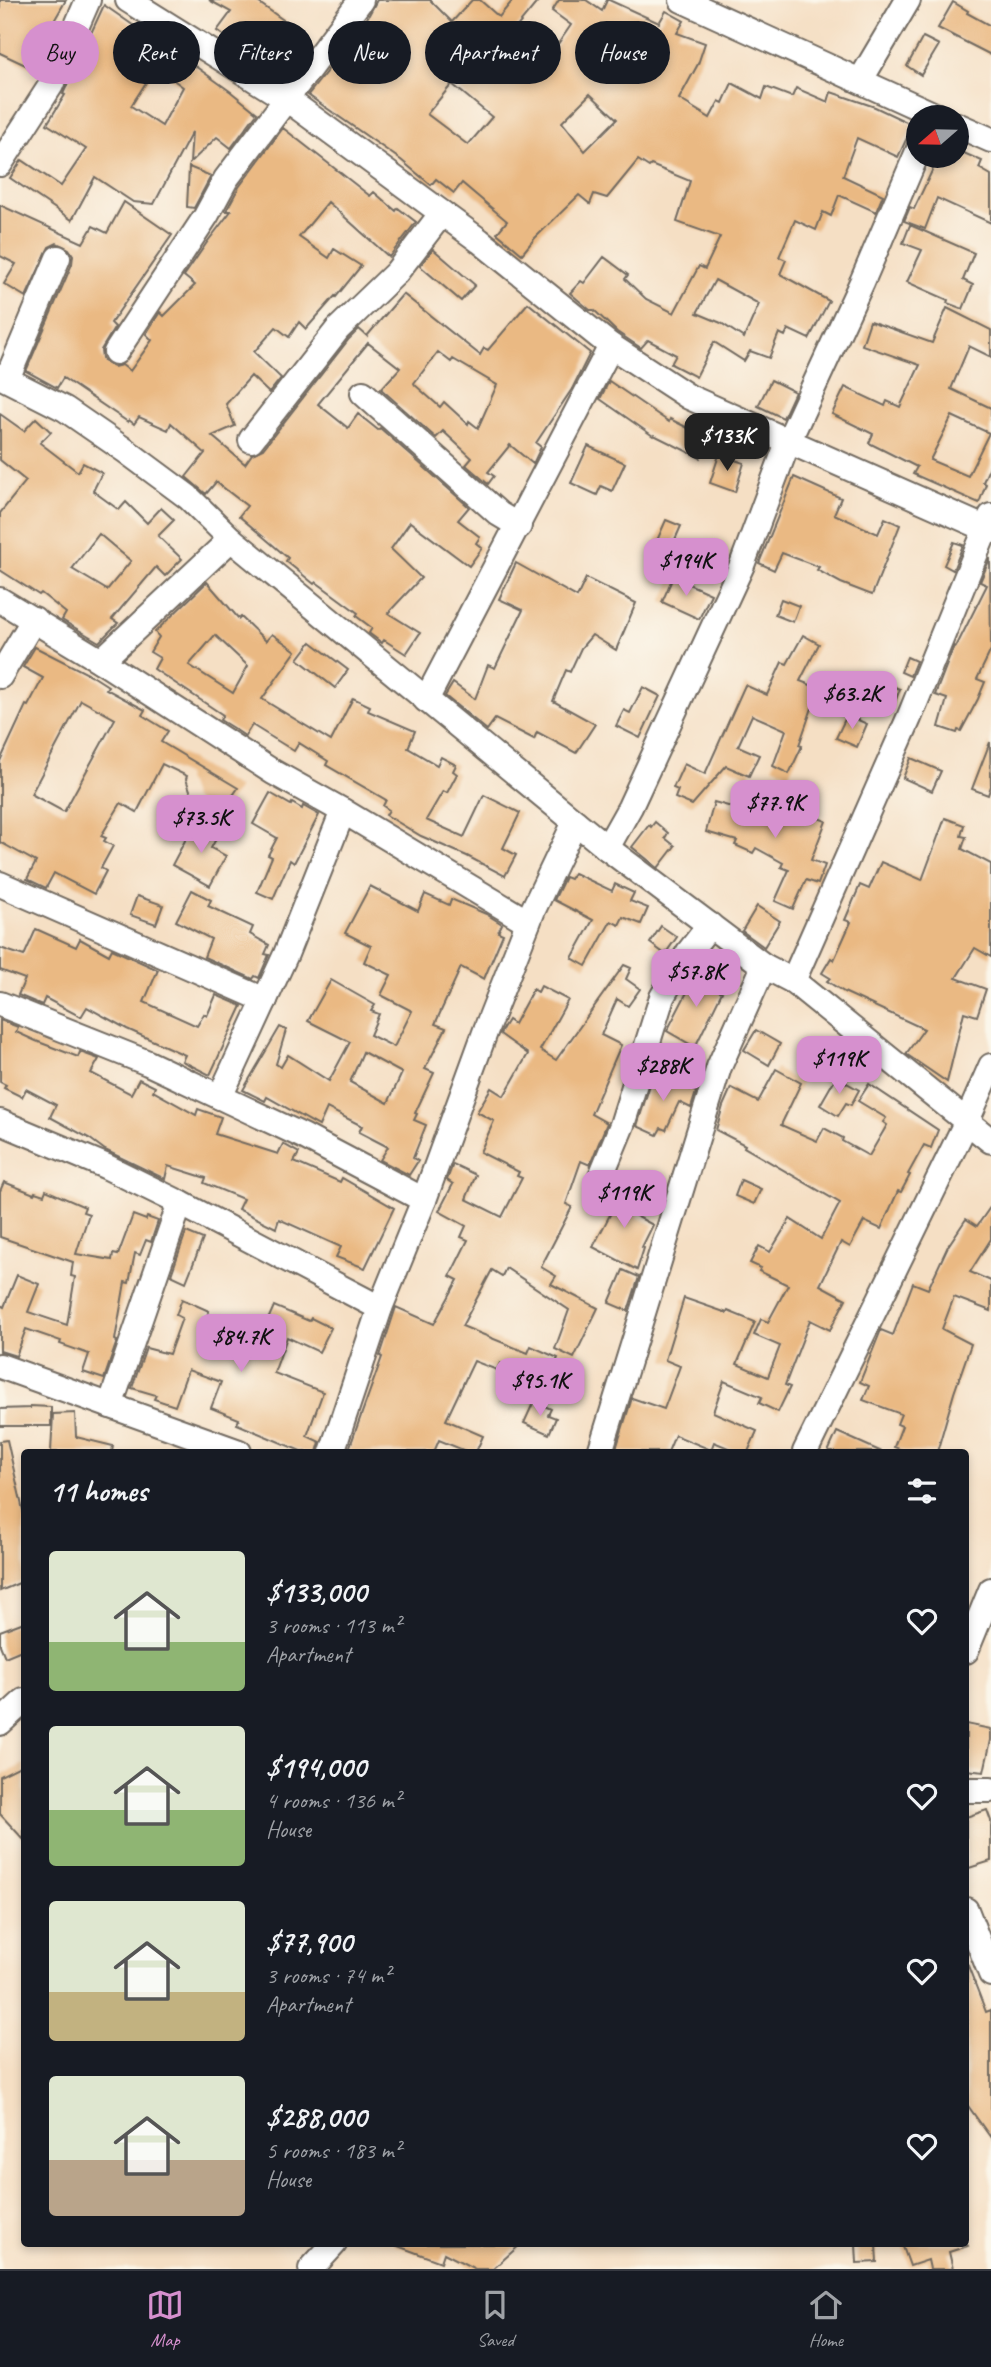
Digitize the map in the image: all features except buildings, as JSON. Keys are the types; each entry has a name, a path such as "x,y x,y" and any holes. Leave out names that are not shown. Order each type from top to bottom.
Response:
{"street":[{"path":"0,164 51,85 89,0"},
{"path":"128,0 288,100 442,213 611,346 702,403 788,442 989,525 909,718 793,981"},
{"path":"116,352 206,216 226,179 362,0"},
{"path":"682,0 912,105"},
{"path":"860,80 908,0"},
{"path":"970,131 991,140"},
{"path":"607,848 630,807 742,565 788,442 911,168"},
{"path":"251,440 338,329 396,273 442,213"},
{"path":"58,258 3,378 65,409 188,497 231,539 607,848 764,966 793,981 991,1141"},
{"path":"426,700 611,346"},
{"path":"363,393 499,514 519,526"},
{"path":"102,661 231,539"},
{"path":"0,600 102,661 273,772 344,811 528,922"},
{"path":"0,676 34,619"},
{"path":"220,1097 286,954 344,811"},
{"path":"333,1449 380,1308 424,1200 528,922 575,822"},
{"path":"0,884 265,1000"},
{"path":"601,1176 622,1125 662,997 688,953 710,925"},
{"path":"601,1449 719,1067 764,966"},
{"path":"0,1004 148,1063 303,1136 424,1200"},
{"path":"806,1449 967,1121 991,1066"},
{"path":"0,1122 104,1166 180,1203 380,1308"},
{"path":"110,1406 180,1203"},
{"path":"0,1366 223,1449"},
{"path":"969,1644 991,1590"},
{"path":"0,1723 21,1704"},
{"path":"969,1790 991,1790"},
{"path":"969,1918 991,1974"},
{"path":"311,2269 331,2247"}]}
